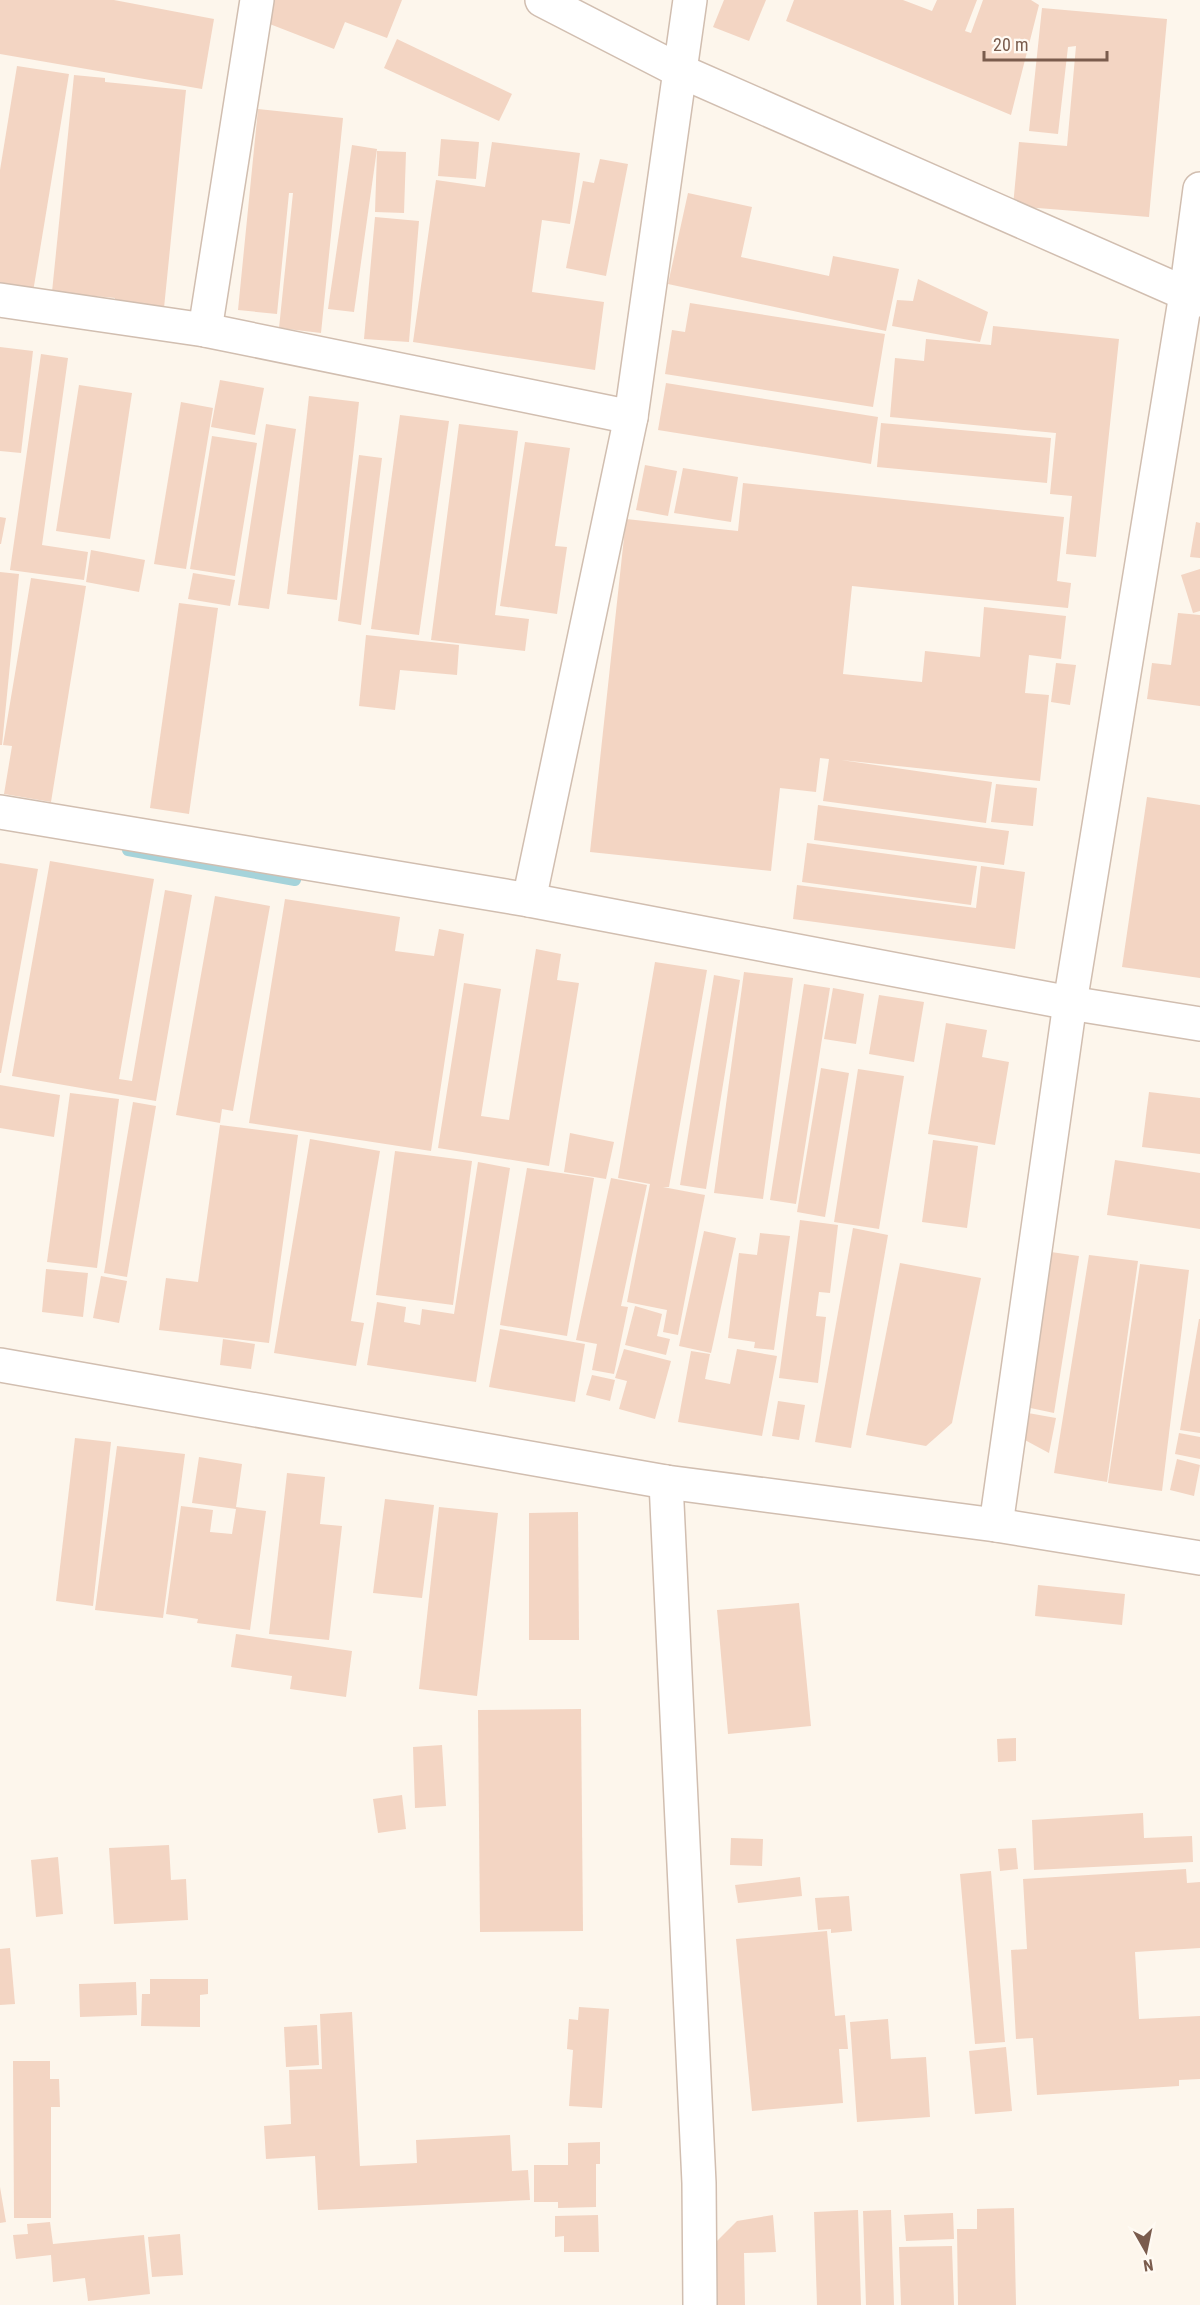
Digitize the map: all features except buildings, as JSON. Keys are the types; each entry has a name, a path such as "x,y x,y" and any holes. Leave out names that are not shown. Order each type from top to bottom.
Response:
{"street":[{"path":"205,330 256,0"},
{"path":"542,0 678,70 1193,297"},
{"path":"529,900 631,417 678,70 690,0"},
{"path":"996,1525 1070,1003 1193,297 1200,189"},
{"path":"0,300 205,330 631,417"},
{"path":"0,812 529,900 1070,1003 1200,1023"},
{"path":"0,1365 666,1482 996,1525 1200,1558"},
{"path":"666,1482 699,2183 700,2305"}],"waterway":[{"path":"128,850 295,880"}]}
